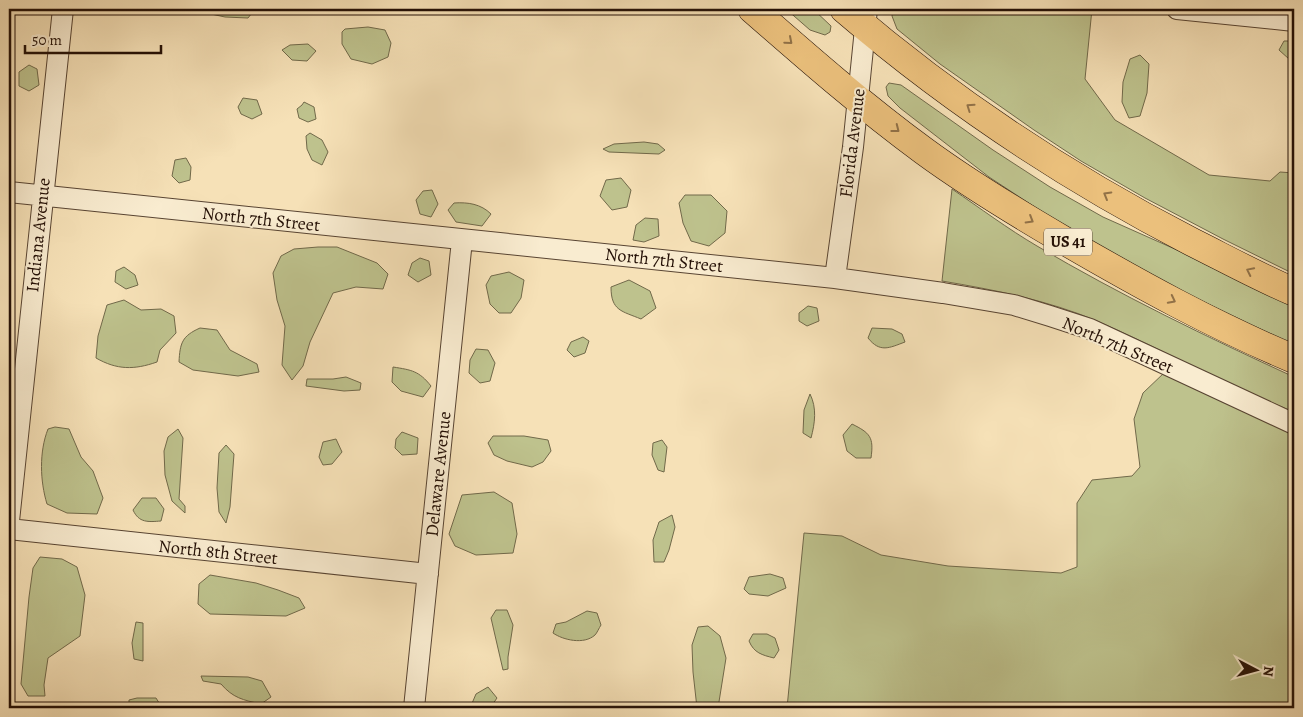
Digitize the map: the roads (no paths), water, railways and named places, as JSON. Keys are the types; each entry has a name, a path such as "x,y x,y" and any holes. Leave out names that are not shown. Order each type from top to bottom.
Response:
{"main road":[{"name":"US 41","path":"752,9 826,74 926,152 1023,216 1122,274 1248,340 1294,359"},
{"path":"844,9 866,18 954,95 1060,167 1144,217 1294,292"}],"street":[{"name":"Indiana Avenue","path":"9,521 63,9"},
{"path":"1176,9 1294,21"},
{"name":"Florida Avenue","path":"835,278 853,147 866,18"},
{"name":"North 7th Street","path":"9,192 835,278 1014,305 1090,329 1294,424"},
{"name":"Delaware Avenue","path":"414,708 462,240"},
{"name":"North 8th Street","path":"9,530 428,574"}]}
